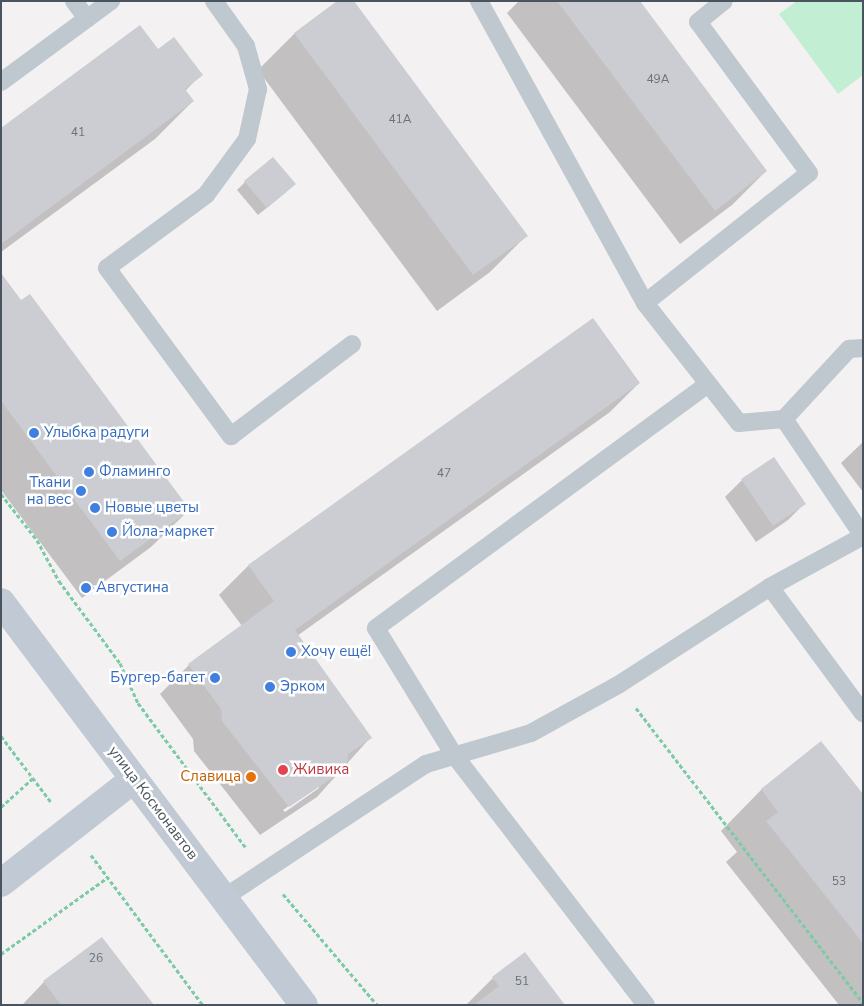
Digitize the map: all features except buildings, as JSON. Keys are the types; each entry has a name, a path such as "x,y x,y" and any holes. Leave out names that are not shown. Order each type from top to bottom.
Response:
{"street":[{"name":"улица Космонавтов","path":"1,602 225,897 304,1005"},
{"path":"1,883 72,830 134,779"}],"lane":[{"path":"74,1 87,19"},
{"path":"1,82 111,1"},
{"path":"214,1 246,46 258,89 247,139 206,195 107,268 231,436 352,344"},
{"path":"479,1 645,303 739,423 784,419 849,349 863,348"},
{"path":"645,303 809,173 698,22 724,1"},
{"path":"646,1005 454,755 376,628 708,384"},
{"path":"225,897 426,764 531,733 618,685 770,587 863,536 784,419"},
{"path":"770,587 863,714"}],"path":[{"path":"1,494 37,540 59,581 120,663 138,703 263,871 377,1005"},
{"path":"618,685 863,1003"},
{"path":"1,736 203,1005"},
{"path":"1,807 33,778"},
{"path":"1,954 108,877"}],"green space":[{"path":"797,1 863,1 863,75 838,94 779,14"}],"place":[{"name":"Улыбка радуги","path":"34,433"},
{"name":"Фламинго","path":"89,472"},
{"name":"Ткани на вес","path":"81,491"},
{"name":"Новые цветы","path":"95,508"},
{"name":"Йола-маркет","path":"112,532"},
{"name":"Августина","path":"86,588"},
{"name":"Хочу ещё!","path":"291,652"},
{"name":"Бургер-багет","path":"215,678"},
{"name":"Эрком","path":"270,687"},
{"name":"Живика","path":"283,770"},
{"name":"Славица","path":"251,777"}]}
